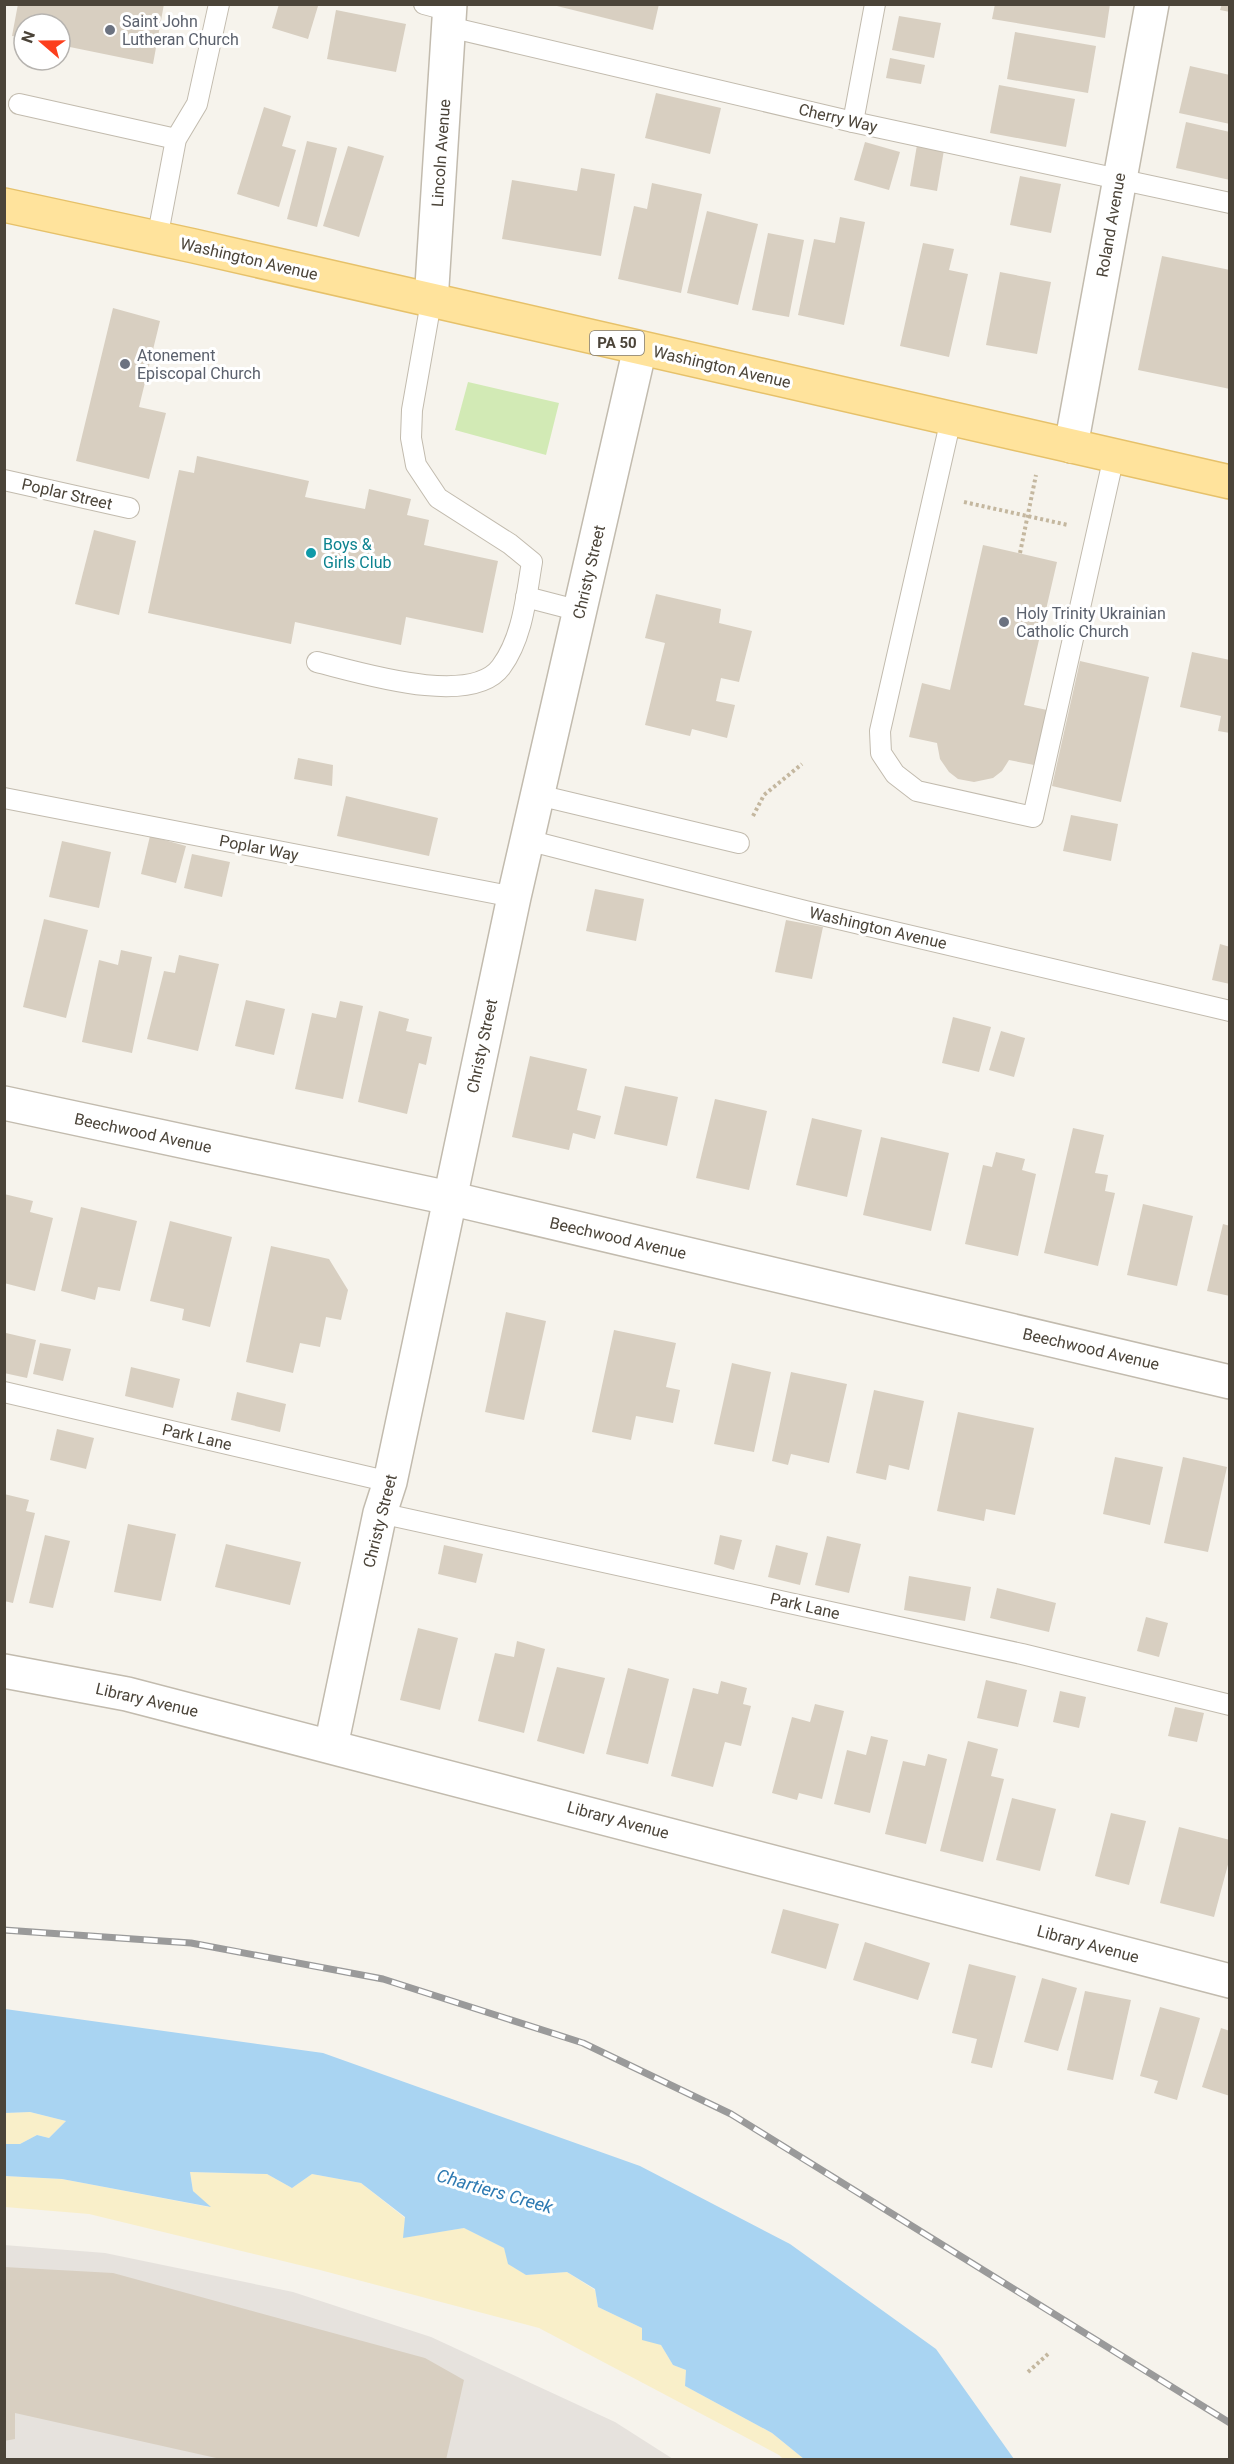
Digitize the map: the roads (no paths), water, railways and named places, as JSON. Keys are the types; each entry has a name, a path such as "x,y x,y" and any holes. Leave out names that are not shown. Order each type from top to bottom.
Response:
{"main road":[{"name":"Washington Avenue","path":"4,206 1230,482"}],"street":[{"name":"Roland Avenue","path":"1071,446 1152,4"},
{"name":"Lincoln Avenue","path":"431,302 443,12"},
{"name":"Christy Street","path":"331,1746 380,1513 390,1482 514,897 640,348"},
{"name":"Beechwood Avenue","path":"4,1103 449,1198 1230,1382"},
{"name":"Library Avenue","path":"4,1671 127,1694 1230,1981"}],"lane":[{"path":"157,239 176,139 197,104 219,4"},
{"path":"853,122 875,4"},
{"name":"Cherry Way","path":"443,12 853,122 1230,203"},
{"path":"19,104 176,139"},
{"path":"316,662 404,683 437,687 481,682 501,668 519,634 532,562 510,544 438,498 416,465 411,438 412,410 431,302"},
{"path":"951,419 880,731 880,753 895,774 917,791 1033,817 1114,456"},
{"name":"Poplar Street","path":"4,480 129,508"},
{"path":"526,597 580,612"},
{"path":"537,795 739,843"},
{"name":"Poplar Way","path":"4,798 514,897"},
{"name":"Washington Avenue","path":"527,840 805,911 1230,1011"},
{"name":"Park Lane","path":"4,1392 390,1482"},
{"name":"Park Lane","path":"380,1513 1011,1652 1230,1705"}],"water":[{"name":"Chartiers Creek","path":"5,2009 323,2053 640,2166 790,2244 936,2349 1014,2459 804,2459 772,2433 685,2386 686,2370 673,2365 661,2345 642,2340 642,2328 598,2307 595,2289 567,2272 526,2275 508,2264 504,2248 464,2228 403,2238 405,2217 361,2183 312,2174 292,2188 267,2174 190,2172 193,2191 211,2207 62,2179 5,2176 5,2144 20,2144 37,2135 49,2138 66,2121 30,2112 5,2113"}],"railway":[{"path":"4,1930 191,1943 383,1979 583,2043 731,2114 1230,2423"}],"place":[{"name":"Saint John Lutheran Church","path":"110,30"},
{"name":"Atonement Episcopal Church","path":"125,364"},
{"name":"Boys & Girls Club","path":"311,553"},
{"name":"Holy Trinity Ukrainian Catholic Church","path":"1004,622"}]}
